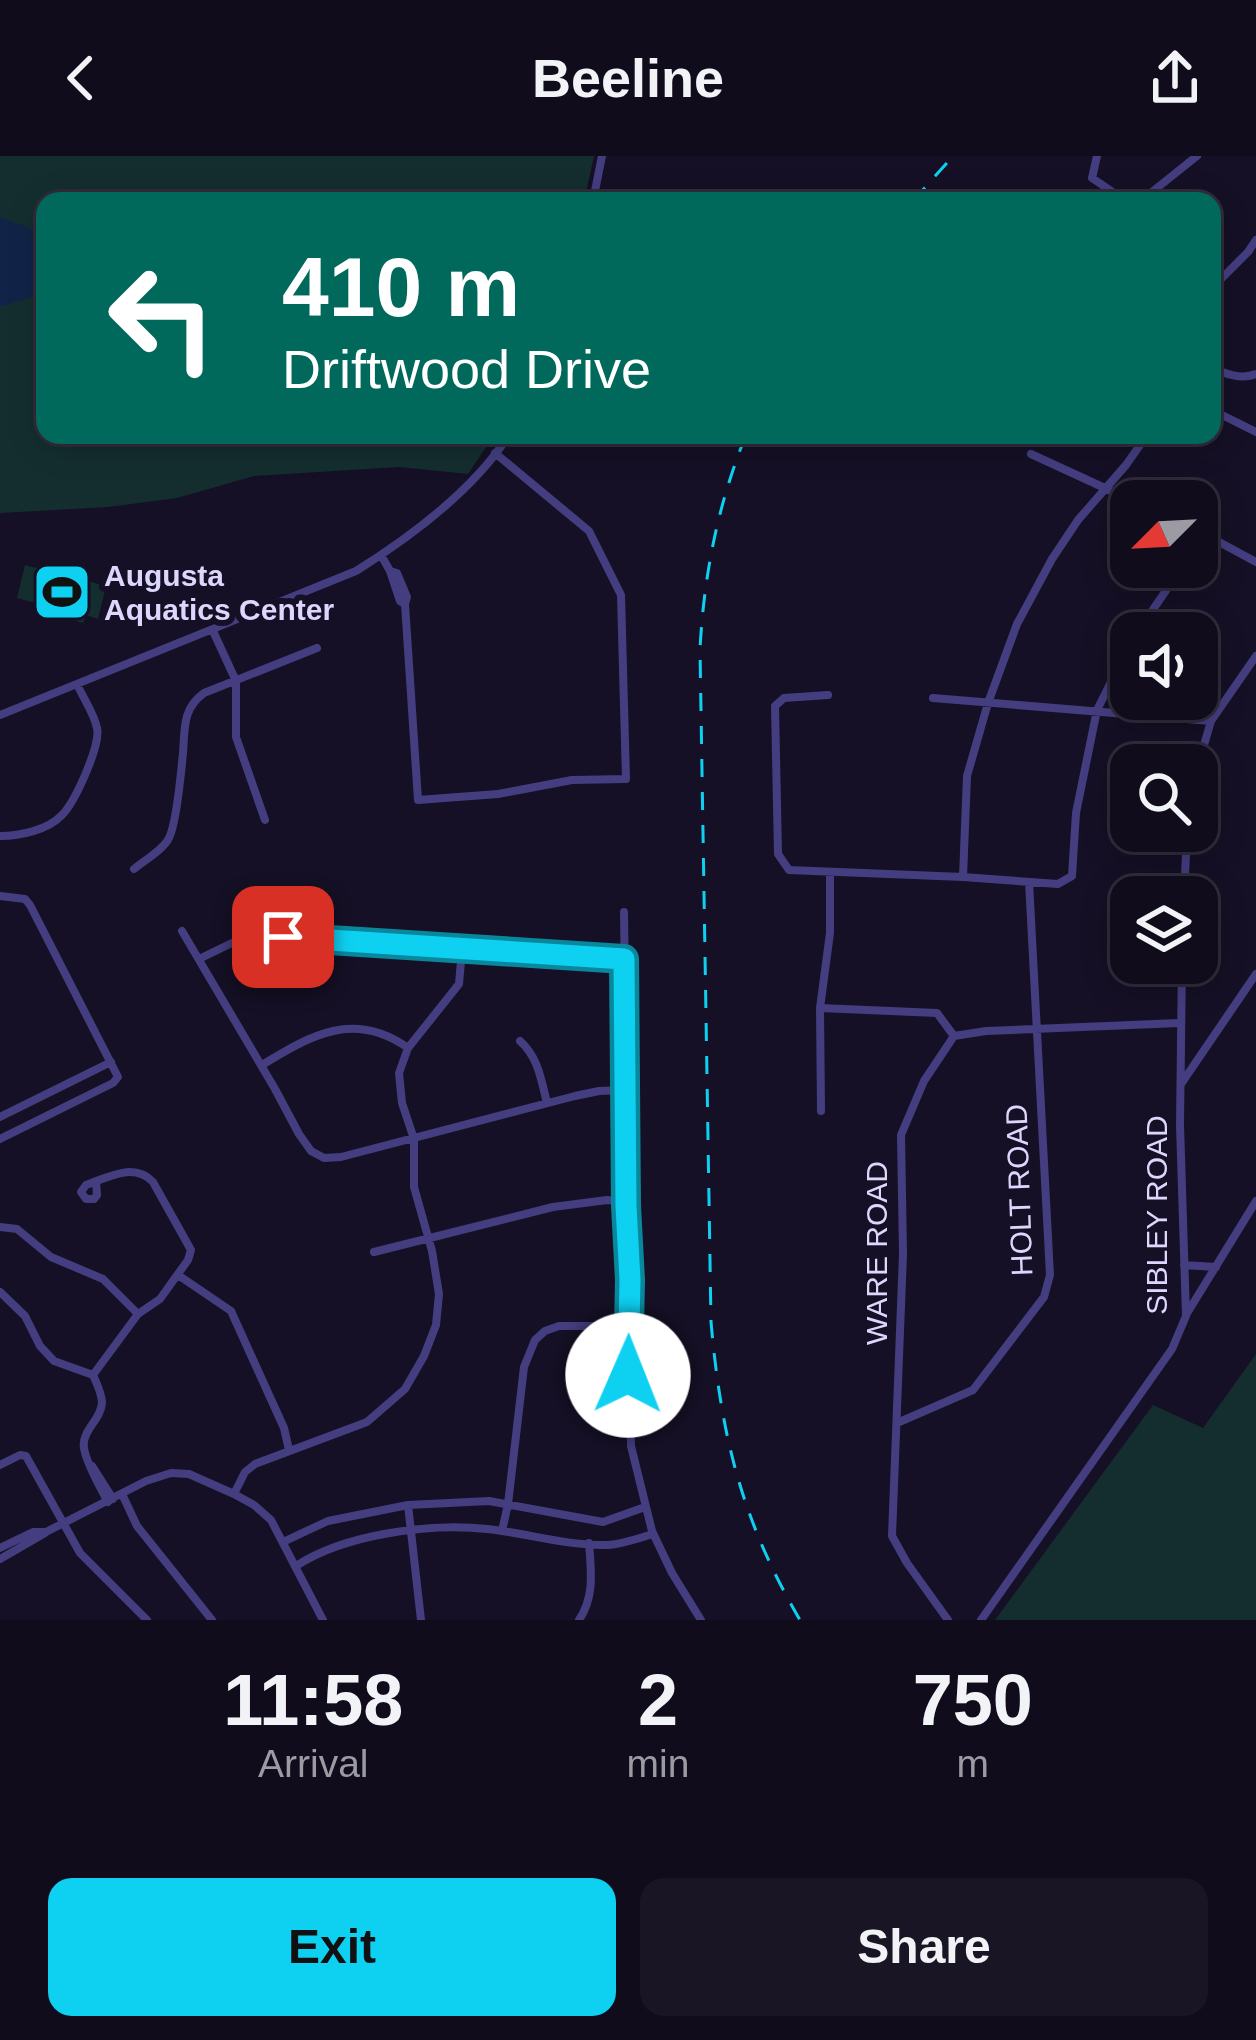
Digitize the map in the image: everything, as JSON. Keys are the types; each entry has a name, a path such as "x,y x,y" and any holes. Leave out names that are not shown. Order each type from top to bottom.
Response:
{"street":[{"path":"595,192 602,156"},
{"path":"1097,156 1091,178 1113,192"},
{"path":"1152,192 1198,156"},
{"path":"1221,279 1256,240"},
{"path":"1221,373 1256,374"},
{"path":"1224,416 1256,432"},
{"path":"0,715 356,571 408,538 502,444"},
{"path":"963,877 967,776 1017,624 1078,520 1140,444"},
{"path":"380,555 405,604 418,800 498,794 572,780 626,779 621,595 614,576 589,531 495,453"},
{"path":"1031,454 1110,490"},
{"path":"1218,541 1256,562"},
{"path":"213,631 236,681 236,736 265,820"},
{"path":"134,869 168,841 176,818 184,719 196,699 317,648"},
{"path":"1204,744 1211,721 1256,656"},
{"path":"0,836 42,828 63,814 87,770 97,729 76,684"},
{"path":"828,695 784,698 776,706 778,854 789,870 1058,884 1072,876 1076,813 1097,710 1110,684"},
{"path":"933,698 1211,721"},
{"path":"820,1111 820,1008 830,933 830,874"},
{"name":"HOLT ROAD","path":"897,1423 973,1390 1044,1297 1050,1275 1029,882"},
{"path":"0,896 30,904 118,1077 0,1139"},
{"path":"624,912 631,1446 653,1534 701,1620"},
{"path":"182,931 298,1134 324,1158 548,1102 626,1090"},
{"path":"199,959 254,936 624,959"},
{"path":"234,1494 245,1472 255,1464 367,1422 416,1374 436,1325 439,1294 414,1187 414,1139 402,1103 399,1073 408,1048 459,984 462,950"},
{"path":"1180,1086 1256,974"},
{"name":"SIBLEY ROAD","path":"981,1620 1172,1349 1186,1316 1181,984"},
{"path":"820,1008 937,1013 954,1036 1180,1023"},
{"path":"262,1066 311,1036 335,1029 364,1029 408,1048"},
{"name":"WARE ROAD","path":"948,1620 892,1536 903,1254 901,1135 924,1081 954,1036"},
{"path":"520,1041 531,1051 548,1102"},
{"path":"0,1117 111,1062"},
{"path":"93,1375 138,1313 160,1299 190,1255 189,1244 150,1178 134,1171 95,1181"},
{"path":"1186,1316 1256,1201"},
{"path":"374,1252 553,1208 626,1202"},
{"path":"0,1227 17,1229 51,1257 104,1279 138,1313"},
{"path":"1184,1265 1216,1267"},
{"path":"178,1275 231,1311 284,1428 289,1450"},
{"path":"0,1292 26,1316 40,1346 54,1361 93,1375"},
{"path":"502,1531 524,1367 535,1340 560,1326 628,1326"},
{"path":"93,1375 102,1405 84,1440 94,1478 212,1620"},
{"path":"0,1465 26,1456 80,1553 147,1620"},
{"path":"0,1559 114,1498 171,1473 189,1474 254,1505 272,1520 323,1620"},
{"path":"283,1542 328,1521 408,1505 489,1501 603,1522 645,1507"},
{"path":"408,1505 422,1620"},
{"path":"296,1565 357,1541 454,1526 610,1545 653,1534"},
{"path":"0,1534 3,1547 33,1532 46,1532"},
{"path":"579,1620 590,1600 589,1543"}],"green space":[{"path":"0,156 594,156 586,192 36,192 36,444 488,444 468,474 399,467 254,476 177,498 0,513"},
{"name":"Augusta Aquatics Center","path":"25,565 106,586 98,619 86,615 83,623 38,611 39,604 17,598"},
{"path":"1256,1354 1256,1620 995,1620 1153,1405 1203,1428"}],"water":[{"path":"0,217 36,231 36,296 0,306"}],"railway":[{"path":"921,192 953,156"},
{"path":"743,444 714,540 700,649 711,1322 721,1403 738,1477 763,1548 800,1620"}],"place":[{"name":"Augusta Aquatics Center","path":"62,592"}],"route":[{"path":"283,937 624,959 628,1375"}]}
